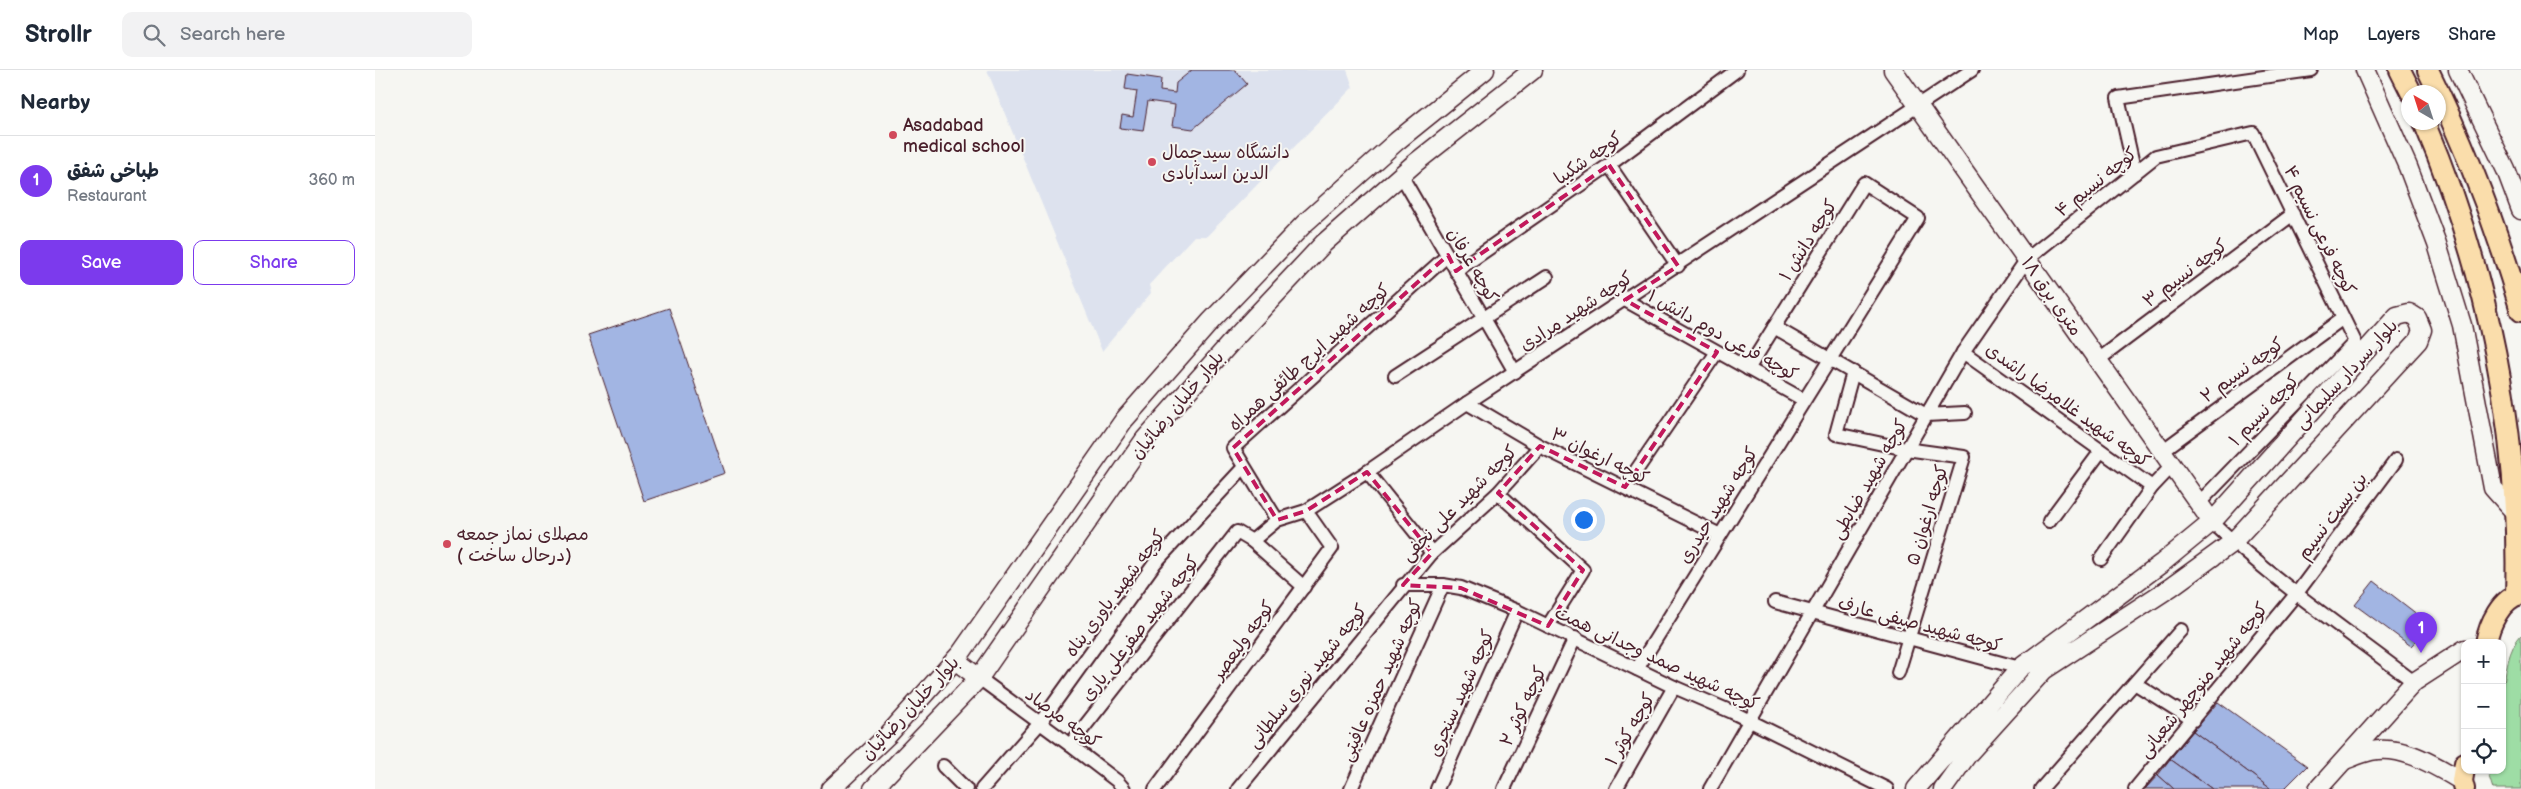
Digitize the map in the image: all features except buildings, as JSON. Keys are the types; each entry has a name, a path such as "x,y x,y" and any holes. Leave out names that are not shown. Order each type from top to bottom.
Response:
{"main road":[{"name":"بلوار خلبان رضائیان","path":"831,789 888,735 955,660 1124,420 1211,320 1305,222 1397,141 1485,70"},
{"name":"بلوار خلبان رضائیان","path":"873,789 979,678 1145,438 1233,340 1324,243 1401,175 1505,90 1533,70"},
{"name":"۱۸ متری برق","path":"1893,70 2212,522"},
{"path":"2365,70 2408,167 2437,244 2462,325 2493,488 2519,517"},
{"path":"2400,70 2408,85"},
{"path":"2428,70 2487,203 2521,311"},
{"path":"2458,70 2506,170 2521,210"},
{"path":"2427,130 2471,245 2494,326 2516,452 2520,546 2518,594 2496,614 2484,639"},
{"name":"بلوار سردار سلیمانی","path":"1916,789 2020,668 2162,563 2212,522 2397,316 2409,313 2417,318 2422,330 2417,341 2233,542 2171,587 2044,670 1968,754 1943,789"},
{"path":"2318,789 2414,682 2461,652"},
{"path":"955,660 979,678"},
{"path":"2342,761 2372,751 2397,751 2420,758 2463,778"}],"street":[{"name":"کوچه شکیبا","path":"1456,271 1609,165 1737,70"},
{"name":"کوچه شهید مرادی","path":"1252,541 1277,520 1306,511 1367,472 1467,403 1678,266 1972,70"},
{"path":"2135,173 2118,98 2311,70"},
{"name":"کوچه نسیم ۴","path":"2027,259 2156,156 2253,133"},
{"name":"کوچه فرعی نسیم ۴","path":"2253,133 2355,342"},
{"path":"1609,165 1678,266"},
{"name":"کوچه عرفان","path":"1401,175 1515,372"},
{"name":"کوچه دانش ۱","path":"1748,369 1864,183 1918,218"},
{"name":"کوچه نسیم ۳","path":"2098,360 2293,214"},
{"name":"کوچه شهید حیدری","path":"1637,669 1918,218"},
{"name":"کوچه شهید ایرج طائفی همراه","path":"1277,520 1233,448 1448,255"},
{"name":"کوچه شهید ضابطی","path":"1710,789 1748,720 1963,352 2027,259"},
{"path":"1395,376 1547,277"},
{"name":"کوچه فرعی دوم دانش ۱","path":"1625,300 1804,400"},
{"name":"کوچه نسیم ۲","path":"2162,451 2343,318"},
{"path":"1774,327 1926,415 1965,413"},
{"name":"کوچه نسیم ۱","path":"2199,503 2355,342"},
{"path":"1625,487 1717,352"},
{"name":"کوچه شهید غلامرضا راشدی","path":"1963,352 2152,487"},
{"path":"1853,372 1836,434 1906,449"},
{"name":"کوچه ارغوان ۳","path":"1467,403 1540,446 1720,535"},
{"name":"کوچه شهید علی نجفی","path":"1403,585 1432,553 1497,492 1540,446"},
{"name":"کوچه ارغوان ۵","path":"1906,449 1964,457 1907,638"},
{"path":"2049,521 2101,451"},
{"name":"بن بست نسیم","path":"2297,593 2396,460"},
{"path":"2101,559 2152,487 2172,466"},
{"name":"کوچه شهید یاوری پناه","path":"982,789 1040,723 1155,563 1244,467"},
{"path":"1367,472 1432,553"},
{"path":"1497,492 1583,570 1548,626"},
{"name":"کوچه ولیعصر","path":"1155,789 1332,548 1306,511"},
{"path":"2212,522 2233,542 2297,593 2414,682"},
{"name":"کوچه شهید صفرعلی یاری","path":"1070,745 1237,532 1252,541"},
{"path":"1252,541 1304,587"},
{"name":"کوچه شهید صمد وجدانی همت","path":"1403,585 1443,585 1461,588 1517,611 1674,687 1748,720 1887,789"},
{"name":"کوچه شهید نوری سلطانی","path":"1237,789 1403,585"},
{"name":"کوچه شهید حمزه عافیتی","path":"1351,789 1443,585"},
{"name":"کوچه شهید منوچهر شعبانی","path":"2135,789 2297,593"},
{"name":"کوچه شهید صیفی عارف","path":"1775,602 1810,613 2020,668"},
{"name":"کوچه شهید سنجری","path":"1437,789 1517,611"},
{"path":"2041,789 2181,630"},
{"name":"کوچه کوثر ۲","path":"1504,789 1575,638"},
{"path":"1898,673 1907,638"},
{"name":"کوچه مرصاد","path":"979,678 1070,745 1117,786"},
{"path":"2135,684 2193,720"},
{"name":"کوچه کوثر ۱","path":"1616,789 1674,687"},
{"path":"943,766 966,789"}],"highlighted area":[{"path":"1609,165 1678,266 1625,300 1717,352 1625,487 1540,446 1498,493 1583,570 1548,626 1461,588 1403,585 1432,553 1367,472 1306,511 1277,520 1233,448 1448,255 1456,271"}],"shaded area":[{"name":"دانشگاه سیدجمال الدین اسدآبادی","path":"987,70 1347,70 1353,87 1207,236 1194,236 1149,285 1151,293 1102,351"}],"green space":[{"path":"2521,635 2521,789 2493,789 2488,774 2506,774 2506,671 2513,647"}],"place":[{"name":"Asadabad medical school","path":"893,135"},
{"name":"دانشگاه سیدجمال الدین اسدآبادی","path":"1152,162"},
{"name":"مصلای نماز جمعه ( درحال ساخت)","path":"447,544"},
{"name":"طباخی شفق","path":"2421,653"}]}
